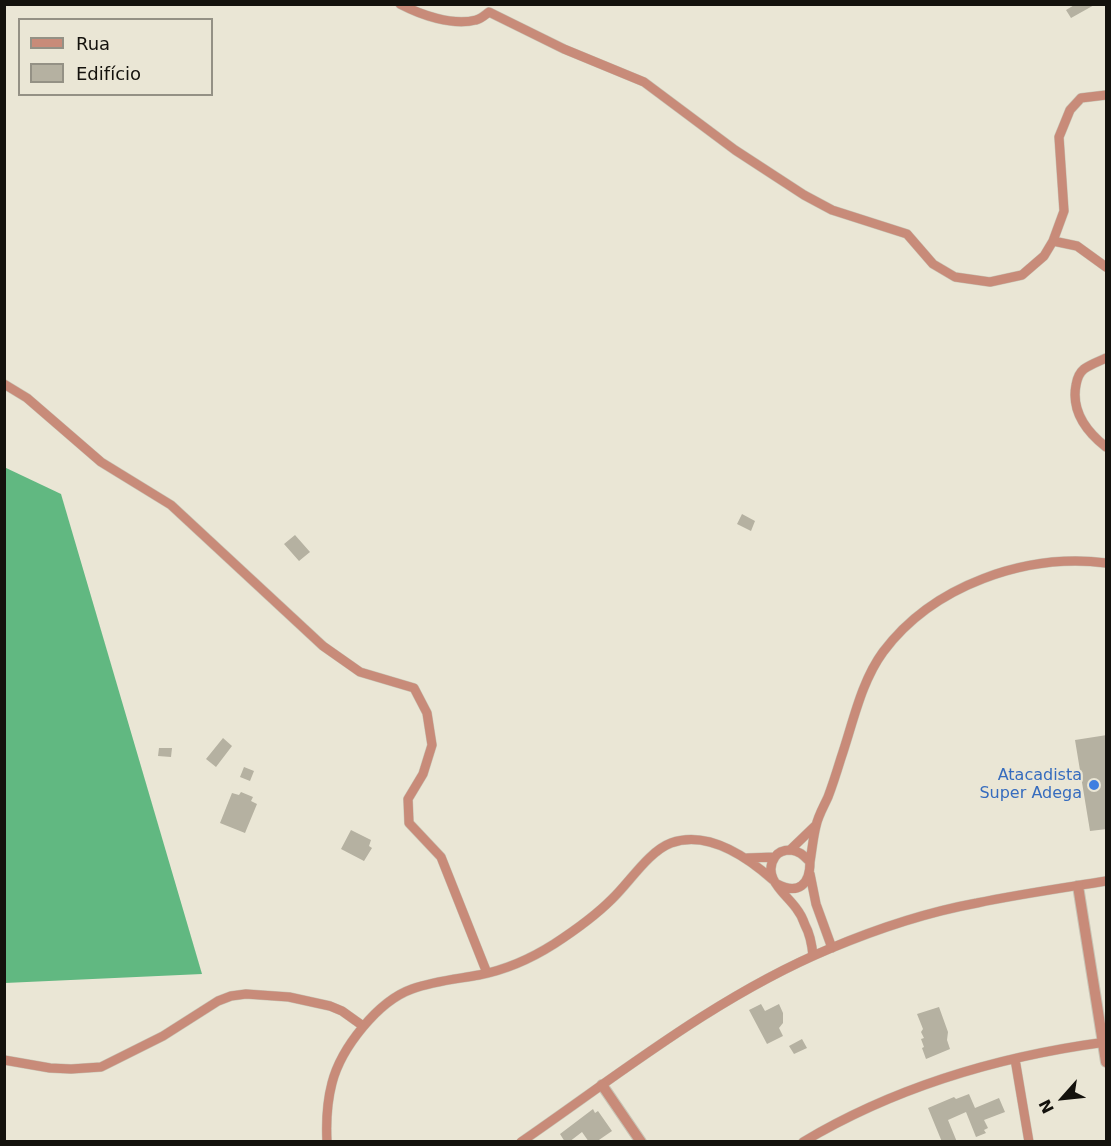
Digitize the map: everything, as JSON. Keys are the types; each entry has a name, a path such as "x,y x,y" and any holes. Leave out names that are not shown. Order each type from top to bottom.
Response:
{"street":[{"path":"400,4 435,17 457,21 478,20 489,12 564,49 644,82 735,150 804,195 832,210 908,234 933,264 955,277 990,282 1022,275 1044,256 1053,242 1064,211 1059,137 1071,110 1081,98 1107,94"},
{"path":"1053,242 1077,246 1107,267"},
{"path":"1107,363 1106,358 1084,369 1077,377 1075,389 1080,417 1087,429 1107,447"},
{"path":"4,384 27,398 101,462 171,505 323,646 360,672 414,688 427,713 432,745 423,774 408,799 409,823 441,857 487,973"},
{"path":"832,948 816,904 810,874 816,825 830,794 869,677 882,654 906,628 928,609 982,579 1012,569 1049,562 1107,563"},
{"path":"747,858 775,857 790,850 816,825"},
{"path":"327,1142 326,1122 333,1080 344,1055 363,1026 391,1000 410,989 438,981 487,973 531,957 554,944 611,900 650,858 670,843 698,840 722,847 747,858 775,882 787,889 798,888 810,874"},
{"path":"790,850 800,853 810,862"},
{"path":"775,857 771,868 775,882 807,927 813,956"},
{"path":"522,1142 685,1026 746,990 813,956 905,922 975,903 1107,881"},
{"path":"1078,886 1107,1062"},
{"path":"4,1060 50,1068 101,1067 162,1036 218,1001 246,994 288,997 330,1006 342,1011 363,1026"},
{"path":"803,1142 863,1111 914,1090 1015,1059 1059,1048 1105,1042"},
{"path":"1015,1059 1029,1142"},
{"path":"602,1085 641,1142"}],"green space":[{"path":"4,467 61,494 202,974 5,983"}],"building":[{"path":"1076,4 1096,4 1071,18 1066,10"},
{"path":"742,514 755,521 751,531 737,524"},
{"path":"295,535 310,552 299,561 284,544"},
{"name":"Atacadista Super Adega","path":"1107,735 1107,829 1090,831 1075,740"},
{"path":"223,738 232,746 216,767 206,759"},
{"path":"159,748 172,748 171,757 158,756"},
{"path":"244,767 254,771 250,781 240,777"},
{"path":"241,792 253,797 251,801 257,804 245,833 220,823 232,793 239,795"},
{"path":"351,830 371,840 369,846 372,848 364,861 341,849"},
{"path":"761,1004 765,1011 779,1004 783,1013 783,1023 779,1028 783,1036 767,1044 749,1010"},
{"path":"939,1007 948,1032 947,1040 950,1049 926,1059 921,1039 924,1038 921,1032 923,1029 917,1014"},
{"path":"802,1039 807,1048 794,1054 789,1046"},
{"path":"969,1094 975,1108 999,1098 1005,1112 984,1120 988,1128 984,1130 986,1133 976,1137 966,1112 948,1120 957,1142 942,1142 928,1108 954,1097 956,1099"},
{"path":"593,1109 595,1113 598,1111 612,1131 596,1142 589,1142 582,1132 569,1142 565,1142 560,1134"}],"place":[{"name":"Atacadista Super Adega","path":"1094,785"}]}
